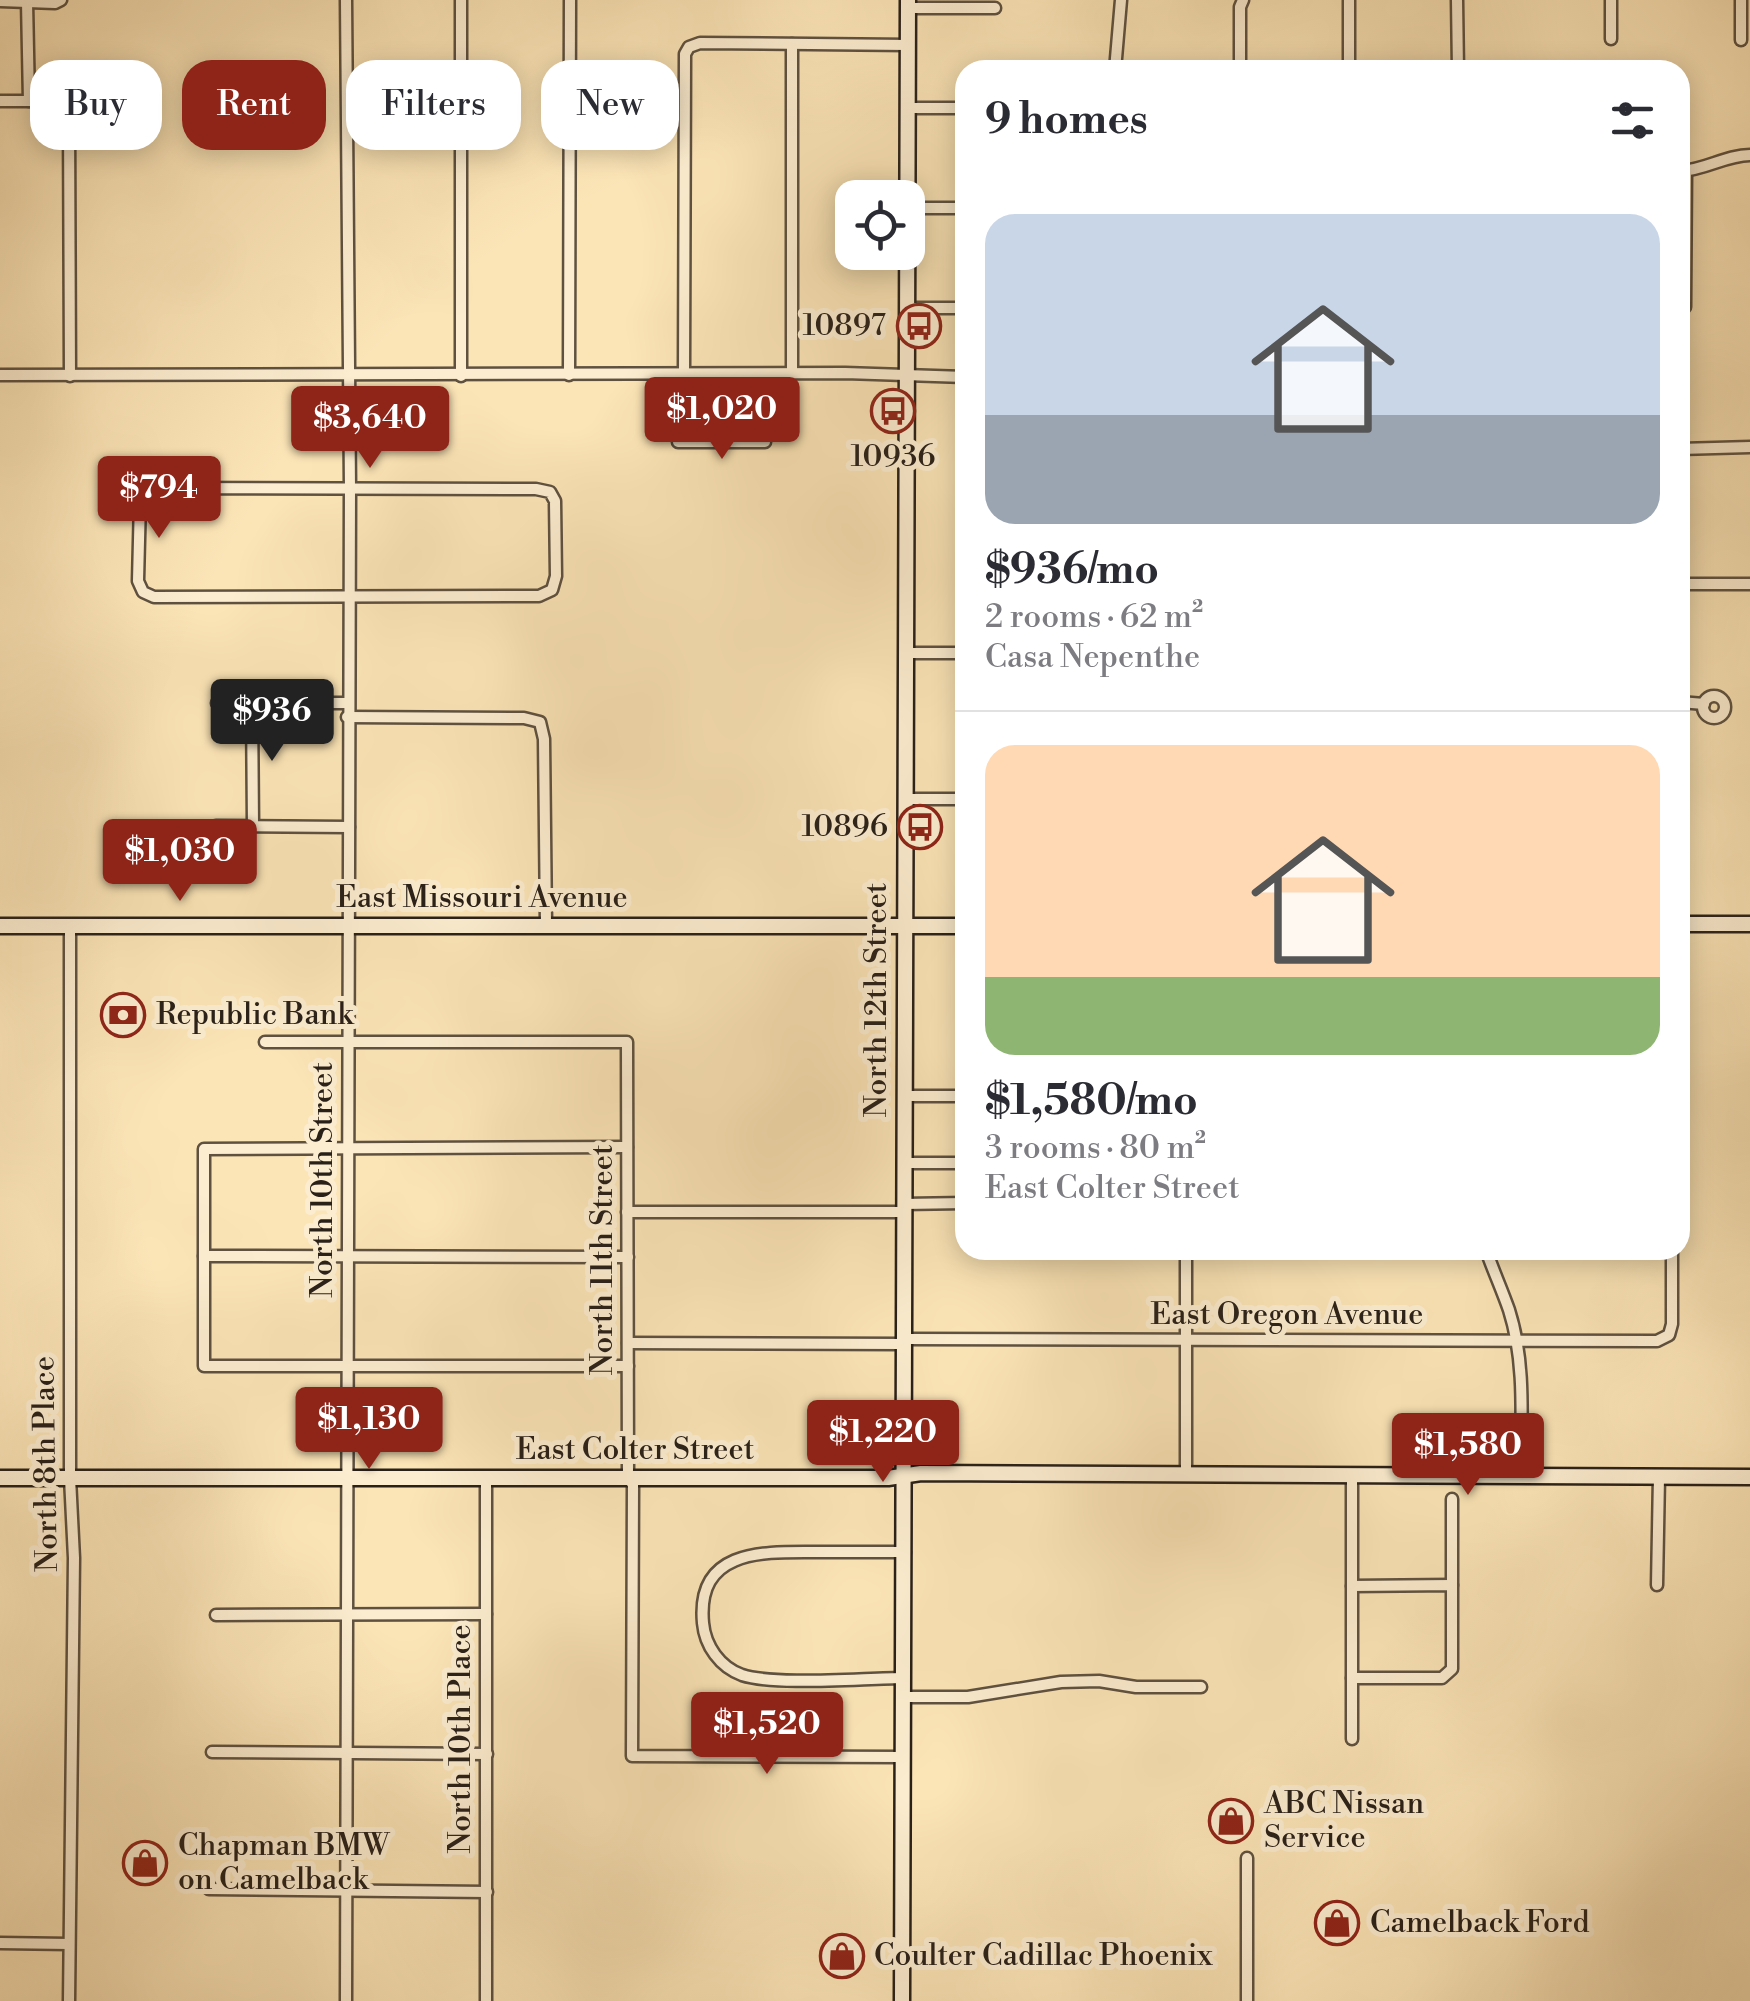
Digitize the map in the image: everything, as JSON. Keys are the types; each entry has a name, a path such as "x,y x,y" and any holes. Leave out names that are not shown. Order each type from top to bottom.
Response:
{"street":[{"path":"0,1 61,0"},
{"name":"North 10th Street","path":"346,0 350,376 346,2001"},
{"path":"461,0 461,376"},
{"path":"570,0 570,376"},
{"path":"1116,60 1121,0"},
{"path":"1240,60 1243,0"},
{"path":"1349,60 1350,0"},
{"path":"1457,0 1458,60"},
{"path":"1611,0 1611,38"},
{"path":"1741,0 1741,40"},
{"path":"27,2 29,101"},
{"path":"908,4 995,8"},
{"name":"North 12th Street","path":"908,4 908,180"},
{"path":"765,374 765,442 678,442 685,54 689,46 700,43 908,45"},
{"path":"792,44 792,374"},
{"path":"0,101 64,104 69,114 70,376"},
{"path":"909,108 955,108"},
{"path":"1690,170 1738,154 1750,154"},
{"path":"925,208 955,208"},
{"name":"North 12th Street","path":"902,2001 908,270"},
{"path":"908,308 955,308"},
{"path":"0,376 955,377"},
{"path":"1690,449 1750,446"},
{"path":"154,488 350,488 550,492 555,501 556,576 552,590 538,596 154,597 143,592 138,581 143,492 154,488"},
{"path":"1690,584 1750,584"},
{"path":"905,653 955,653"},
{"path":"217,703 347,703"},
{"path":"252,703 252,826"},
{"path":"1690,703 1704,704"},
{"path":"347,717 524,718 540,722 544,739 546,924"},
{"path":"905,799 955,799"},
{"path":"216,826 348,827"},
{"path":"1690,924 1750,924"},
{"name":"East Missouri Avenue","path":"0,926 955,926"},
{"name":"North 8th Place","path":"69,2001 74,1558 70,1478 70,926"},
{"path":"265,1042 348,1041"},
{"name":"North 11th Street","path":"348,1041 627,1042 632,1756 903,1757"},
{"path":"904,1096 955,1096"},
{"path":"627,1147 204,1149 204,1366 628,1366"},
{"path":"904,1164 955,1164"},
{"path":"627,1212 955,1204"},
{"path":"204,1256 628,1257"},
{"path":"1186,1260 1186,1474"},
{"path":"1490,1260 1510,1312 1516,1341 1521,1477"},
{"name":"East Oregon Avenue","path":"628,1343 1657,1341 1668,1336 1672,1324 1672,1260"},
{"name":"East Colter Street","path":"0,1478 1186,1474 1750,1478"},
{"path":"1352,1475 1352,1739"},
{"name":"North 10th Place","path":"486,1477 486,2001"},
{"path":"1657,1585 1659,1477"},
{"path":"1352,1678 1442,1678 1452,1670 1452,1499"},
{"path":"904,1678 766,1679 738,1673 716,1657 710,1647 704,1634 702,1608 717,1570 739,1557 771,1552 905,1552"},
{"path":"1352,1586 1452,1585"},
{"path":"216,1615 486,1614"},
{"path":"904,1697 968,1697 1061,1682 1099,1682 1136,1688 1201,1687"},
{"path":"212,1752 487,1754"},
{"path":"1246,2001 1247,1858"},
{"path":"208,1889 487,1892"},
{"path":"0,1944 70,1944"}],"place":[{"name":"10897","path":"919,326"},
{"name":"10936","path":"893,411"},
{"name":"10896","path":"920,827"},
{"name":"Republic Bank","path":"123,1015"},
{"name":"ABC Nissan Service","path":"1231,1821"},
{"name":"Chapman BMW on Camelback","path":"145,1863"},
{"name":"Camelback Ford","path":"1337,1923"},
{"name":"Coulter Cadillac Phoenix","path":"842,1956"}]}
